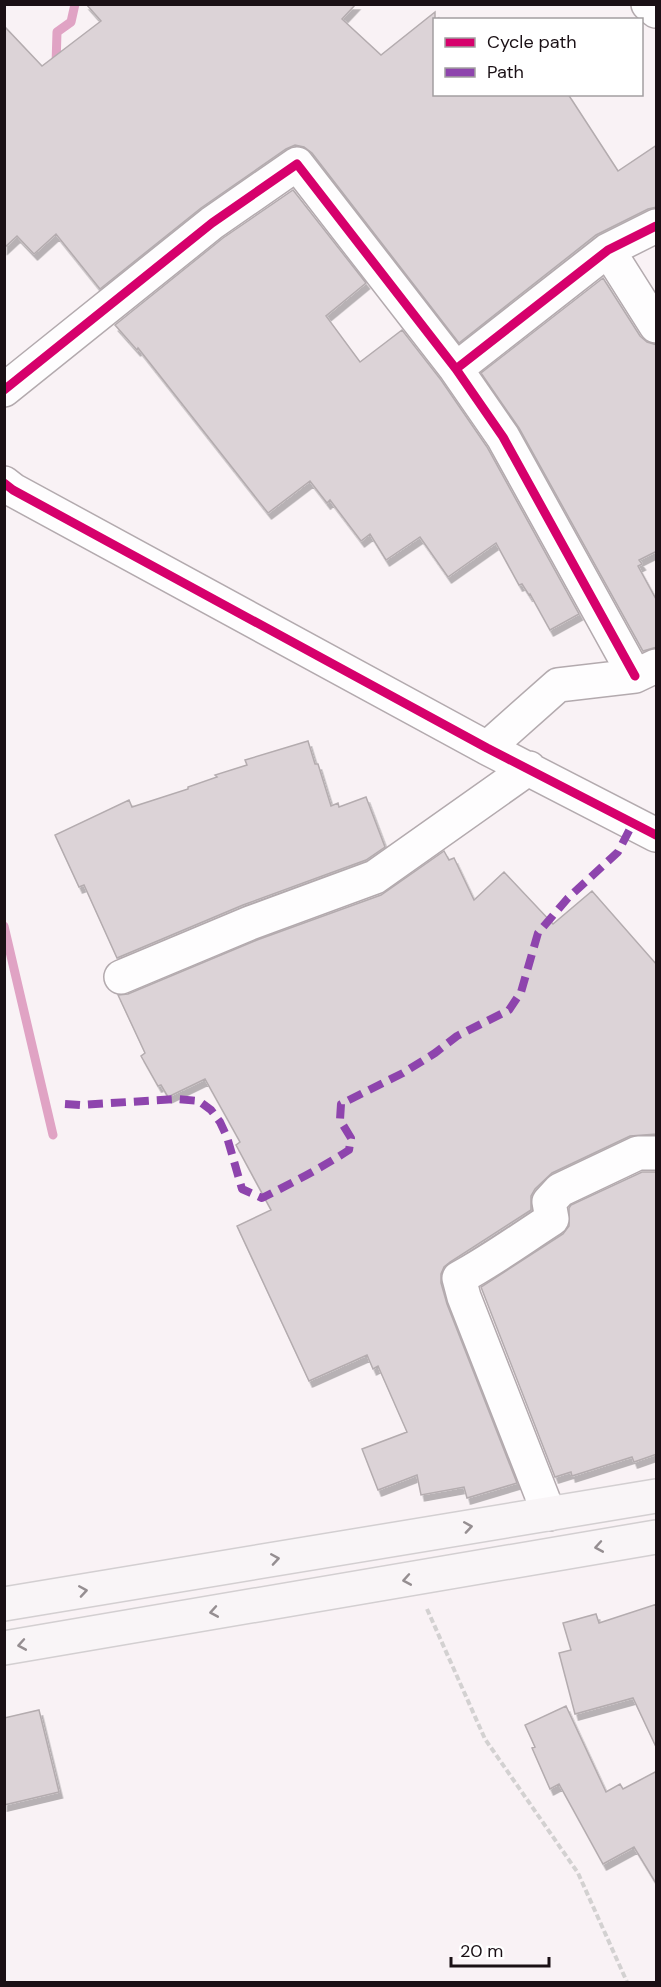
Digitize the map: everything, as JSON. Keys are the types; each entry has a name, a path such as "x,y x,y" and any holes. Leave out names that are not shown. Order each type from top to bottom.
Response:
{"main road":[{"path":"4,1604 657,1496"},
{"path":"4,1648 657,1538"}],"street":[{"path":"648,4 657,11"},
{"path":"4,390 212,223 297,164 456,369 502,436 646,671 558,685 487,748"},
{"path":"456,369 608,250 657,226"},
{"path":"608,250 657,326"},
{"path":"4,483 13,490 487,748 657,835"},
{"path":"121,977 250,923 375,877 528,768"},
{"path":"549,1514 464,1298 459,1278 487,1263 552,1219 549,1202 560,1190 638,1153 657,1153"}],"path":[{"path":"413,1579 485,1739 578,1873 627,1983"}],"building":[{"path":"86,4 356,4 342,19 381,55 435,12 435,18 433,18 433,96 569,96 618,171 657,145 657,207 648,209 596,235 459,343 312,153 304,147 295,145 201,208 100,289 56,234 34,254 17,236 4,248 4,26 42,66 101,21"},
{"path":"293,190 366,283 326,316 360,362 402,330 441,380 487,447 579,614 550,630 530,594 522,584 519,585 496,543 448,577 420,537 386,560 370,534 361,541 330,500 327,503 310,481 268,513 138,348 137,350 115,325 223,238"},
{"path":"603,278 640,336 647,342 657,345 657,551 639,560 642,564 638,566 657,601 657,647 643,651 519,428 481,373"},
{"path":"308,741 331,806 338,803 339,807 366,797 385,847 366,860 243,905 117,958 84,885 79,887 55,835 129,800 132,807 188,789 188,787 217,777 215,775 247,765 245,760"},
{"path":"444,851 449,860 454,858 474,900 504,872 553,924 592,891 657,965 657,1134 630,1136 552,1173 531,1196 531,1210 450,1262 441,1274 447,1304 517,1483 467,1498 464,1487 421,1495 417,1475 378,1490 362,1449 407,1432 378,1366 373,1369 367,1355 309,1381 237,1226 271,1210 236,1145 240,1142 205,1079 168,1097 161,1085 158,1086 141,1056 145,1053 118,995 128,994 257,940 381,895"},
{"path":"642,1172 657,1172 657,1454 634,1462 632,1457 572,1476 571,1472 555,1477 481,1287 563,1234 569,1226 571,1205"},
{"path":"657,1604 657,1749 633,1698 575,1714 559,1653 571,1650 563,1623 596,1614 599,1623"},
{"path":"566,1706 606,1792 620,1784 623,1789 657,1771 657,1885 634,1847 603,1864 559,1784 550,1789 532,1748 535,1747 525,1725"},
{"path":"39,1710 59,1792 4,1805 4,1718"}],"waterway":[{"path":"56,65 57,32 71,22 75,4"},
{"path":"4,926 53,1135"}],"marked path":[{"path":"65,1104 176,1099 199,1101 211,1110 220,1122 227,1137 242,1189 262,1198 349,1150 351,1138 340,1120 341,1104 403,1073 457,1036 509,1010 521,992 538,933 568,898 618,852 633,823"}],"cycle path":[{"path":"4,390 212,223 297,164 456,369"},
{"path":"635,676 503,437 456,369 608,250 656,226"},
{"path":"4,483 13,490 487,748 656,835"}]}
